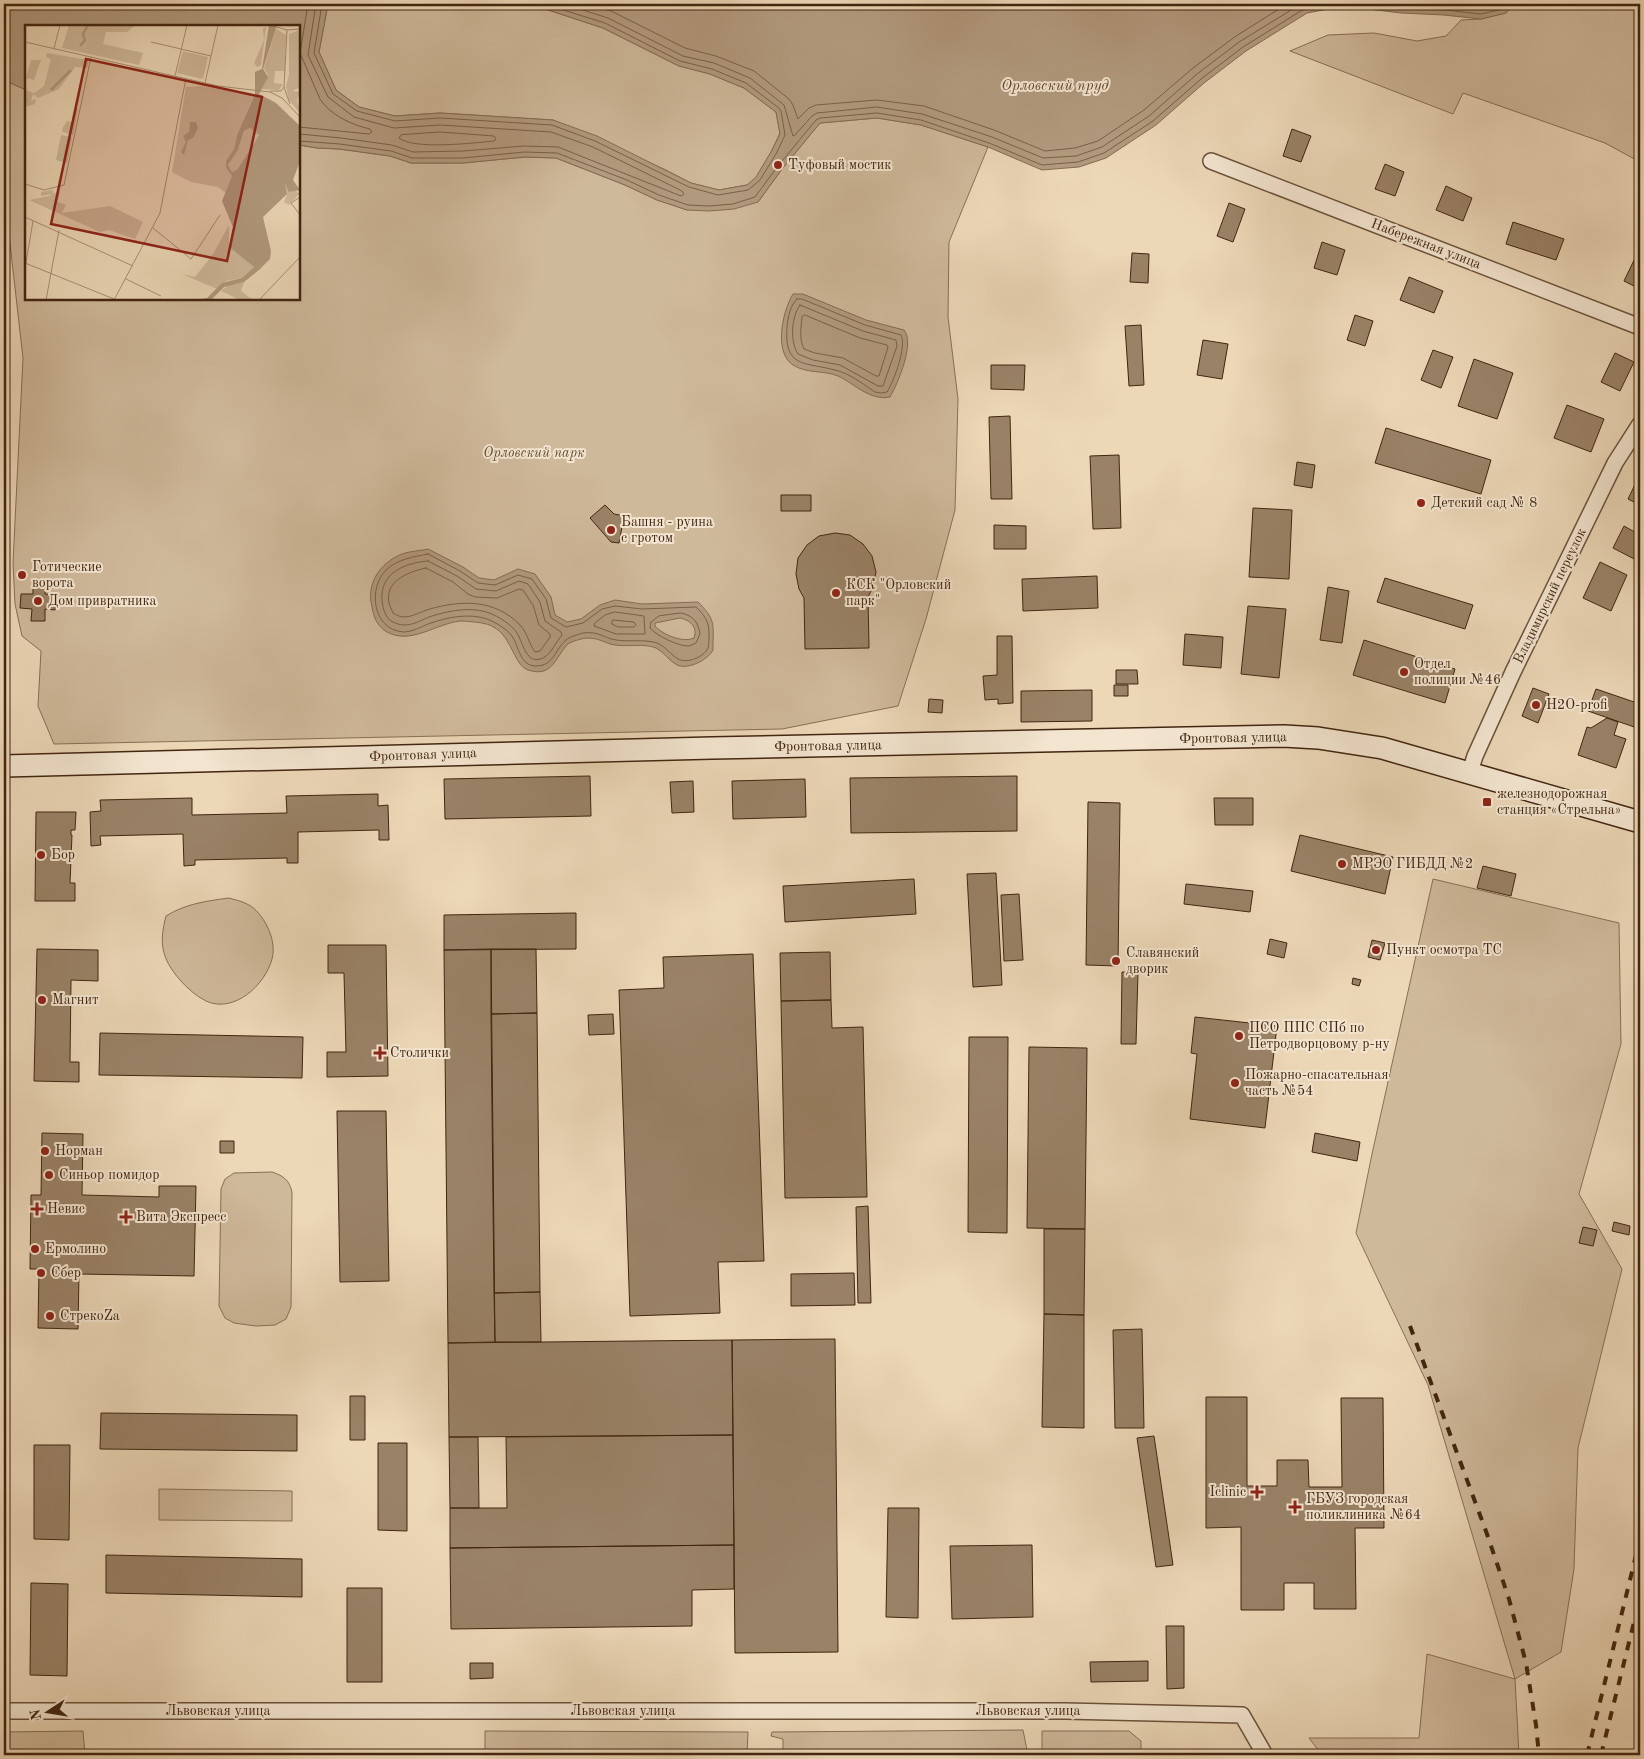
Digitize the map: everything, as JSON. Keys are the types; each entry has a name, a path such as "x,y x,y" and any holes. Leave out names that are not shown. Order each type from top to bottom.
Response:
{"main road":[{"name":"Фронтовая улица","path":"4,766 1284,736 1318,738 1382,748 1640,822"}],"street":[{"name":"Набережная улица","path":"1211,161 1640,327"},
{"name":"Владимирский переулок","path":"1470,772 1475,756 1513,672 1610,472 1640,424"},
{"name":"Львовская улица","path":"4,1711 1065,1711 1242,1715 1265,1755"}],"green space":[{"path":"328,4 530,4 603,28 679,66 710,74 744,88 776,112 780,133 756,178 747,185 719,190 691,183 553,120 440,113 395,116 359,107 336,90 319,52"},
{"path":"1515,4 1640,4 1640,162 1605,143 1463,93 1453,114 1290,51 1328,35 1374,33 1417,41 1446,36 1461,20 1481,19 1506,13"},
{"name":"Орловский парк","path":"4,80 25,90 25,300 300,300 300,145 390,156 411,163 463,163 525,157 556,158 625,185 657,200 687,210 758,202 820,123 877,118 921,125 988,147 949,242 948,317 958,399 955,510 926,619 898,706 782,729 54,744 38,706 41,651 22,636 15,604 13,563 23,358 4,191"},
{"path":"1433,879 1619,923 1621,1044 1579,1194 1622,1269 1578,1448 1574,1569 1561,1652 1515,1679 1428,1385 1356,1233"},
{"path":"229,898 250,906 261,917 272,938 273,955 263,978 247,995 227,1004 217,1004 206,1001 183,983 169,965 162,942 166,916 196,904"},
{"path":"272,1172 285,1179 292,1192 291,1307 286,1319 275,1325 256,1326 234,1323 225,1318 219,1306 221,1189 225,1179 234,1173"},
{"path":"159,1489 292,1491 292,1521 159,1520"},
{"path":"1427,1654 1515,1679 1519,1755 1322,1755 1309,1738 1419,1738"},
{"path":"1023,1730 1028,1755 783,1755 783,1739 771,1736 772,1732"},
{"path":"83,1731 85,1755 4,1755 4,1732"},
{"path":"485,1731 748,1732 747,1755 485,1755"},
{"path":"1042,1731 1129,1731 1141,1741 1141,1755 1042,1755"}],"water":[{"name":"Орловский пруд","path":"4,4 328,4 319,52 336,90 359,107 395,116 440,113 553,120 597,136 691,183 719,190 747,185 756,177 780,134 776,112 744,88 710,74 679,66 603,28 530,4 1515,4 1506,13 1481,19 1401,13 1344,6 1307,13 1246,51 1204,83 1156,125 1106,158 1079,167 1042,170 988,147 921,125 877,118 820,123 758,202 734,209 709,211 687,210 657,200 625,185 556,158 525,157 463,163 411,163 390,156 300,145 300,25 25,25 25,90 4,80"},
{"path":"793,294 803,294 866,320 904,330 907,336 907,353 901,373 890,397 876,397 838,376 798,368 787,359 783,351 783,320"},
{"path":"428,549 463,567 479,578 494,580 518,569 535,574 551,597 555,615 567,622 581,619 600,605 615,600 642,604 698,602 711,620 713,650 707,657 697,663 682,666 674,663 656,648 641,645 615,645 586,638 568,644 548,669 536,672 522,666 506,638 500,632 492,626 482,623 460,621 405,636 387,632 378,624 374,615 371,590 376,575 381,568 394,558 405,553","holes":["680,618 694,627 694,638 679,639 655,626 655,623"]}],"building":[{"path":"1292,129 1311,136 1301,162 1283,156"},
{"path":"1385,164 1404,172 1395,196 1375,189"},
{"path":"1446,186 1472,198 1463,221 1436,210"},
{"path":"1229,203 1245,209 1233,242 1217,236"},
{"path":"1513,222 1564,239 1556,260 1506,244"},
{"path":"1322,242 1345,250 1337,275 1314,268"},
{"path":"1132,253 1149,254 1148,283 1130,282"},
{"path":"1637,254 1640,256 1640,289 1624,281"},
{"path":"1409,277 1443,291 1434,313 1400,300"},
{"path":"1355,315 1373,321 1365,346 1347,340"},
{"path":"1141,325 1144,385 1129,386 1125,326"},
{"path":"1203,340 1228,344 1222,379 1197,375"},
{"path":"1433,350 1453,357 1441,388 1421,380"},
{"path":"1615,353 1634,362 1620,391 1601,382"},
{"path":"1474,359 1513,373 1497,419 1458,406"},
{"path":"991,365 1025,365 1024,390 991,389"},
{"path":"1567,405 1604,419 1591,452 1554,438"},
{"path":"1010,416 1012,499 991,499 989,417"},
{"path":"1386,428 1491,460 1481,494 1375,463"},
{"path":"1119,455 1121,528 1093,529 1090,456"},
{"path":"1297,462 1315,465 1312,488 1294,485"},
{"path":"1640,474 1640,505 1628,499"},
{"path":"781,495 811,495 811,511 781,511"},
{"name":"Башня - руина с гротом","path":"605,505 614,514 624,516 619,543 611,542 590,518"},
{"path":"1253,508 1292,510 1289,579 1249,577"},
{"path":"994,525 1026,526 1026,549 994,549"},
{"path":"1624,526 1640,535 1640,562 1613,548"},
{"name":"КСК \"Орловский парк\"","path":"835,533 850,535 863,544 872,556 876,572 873,587 868,597 869,648 805,649 804,598 799,589 796,574 798,558 807,545 819,536"},
{"path":"1600,562 1627,575 1611,611 1583,598"},
{"path":"1097,576 1098,608 1023,611 1022,579"},
{"path":"1385,578 1473,605 1465,629 1377,602"},
{"name":"Дом привратника","path":"33,581 46,582 45,594 56,595 55,610 45,609 45,621 31,621 32,609 20,608 21,594 33,594"},
{"path":"1328,587 1349,591 1342,643 1320,640"},
{"path":"1248,606 1286,609 1279,678 1241,674"},
{"path":"1185,634 1223,637 1221,668 1183,665"},
{"path":"997,636 1012,636 1013,703 998,704 998,699 985,700 983,676 997,675"},
{"name":"Отдел полиции №46","path":"1364,640 1455,669 1445,703 1353,675"},
{"path":"1116,670 1137,670 1138,684 1116,684"},
{"path":"1114,685 1128,685 1128,696 1114,696"},
{"name":"H2O-profi","path":"1533,688 1549,694 1538,723 1522,716"},
{"path":"1596,689 1640,704 1640,729 1588,711"},
{"path":"1092,690 1092,721 1021,722 1021,691"},
{"path":"929,699 943,700 942,713 928,712"},
{"path":"1607,718 1618,722 1614,735 1626,739 1616,768 1578,755 1587,727 1591,728"},
{"path":"590,776 591,816 445,819 444,779"},
{"path":"1017,776 1017,831 851,833 850,778"},
{"path":"805,779 806,817 733,819 732,781"},
{"path":"693,781 694,812 672,813 670,782"},
{"path":"378,794 378,806 388,805 389,840 379,840 379,830 298,832 298,863 287,863 287,858 195,860 195,865 184,866 183,834 100,836 101,845 91,846 90,812 101,811 100,800 192,798 192,815 287,813 286,796"},
{"path":"1214,798 1253,798 1253,825 1215,825"},
{"path":"1088,802 1120,803 1118,966 1086,965"},
{"path":"36,812 76,812 75,830 71,830 70,883 75,883 75,901 35,901"},
{"name":"МРЭО ГИБДД №2","path":"1300,835 1393,857 1385,894 1291,871"},
{"path":"1483,866 1516,874 1511,896 1477,888"},
{"path":"996,873 1002,985 973,987 967,874"},
{"path":"914,879 916,914 785,922 783,886"},
{"path":"1186,884 1253,891 1250,912 1184,904"},
{"path":"1019,894 1023,960 1004,961 1001,895"},
{"path":"576,913 576,949 444,950 444,915"},
{"path":"1270,939 1287,943 1284,958 1267,954"},
{"name":"Пункт осмотра ТС","path":"1372,940 1385,943 1380,960 1368,957"},
{"path":"328,945 386,945 388,1076 327,1077 327,1052 346,1052 344,973 328,973"},
{"path":"37,949 98,950 98,981 71,980 70,1062 79,1062 79,1082 34,1081"},
{"path":"491,949 495,1342 448,1343 444,950"},
{"path":"491,949 536,949 537,1013 491,1014"},
{"path":"830,952 831,1000 781,1001 780,953"},
{"path":"753,954 764,1261 718,1262 720,1313 630,1316 619,990 664,988 663,957"},
{"path":"1122,972 1138,972 1136,1044 1121,1044"},
{"path":"1353,978 1361,980 1359,986 1352,984"},
{"path":"831,1000 832,1028 863,1027 867,1197 785,1198 781,1001"},
{"path":"537,1013 540,1292 494,1293 491,1014"},
{"path":"613,1014 614,1034 589,1035 588,1015"},
{"path":"1195,1017 1277,1026 1265,1128 1190,1119 1197,1054 1191,1053"},
{"path":"100,1033 303,1037 302,1078 99,1075"},
{"path":"969,1037 1008,1037 1007,1233 968,1232"},
{"path":"1029,1047 1087,1048 1085,1229 1027,1228"},
{"path":"337,1111 386,1111 389,1281 340,1282"},
{"path":"42,1133 83,1134 82,1195 159,1197 159,1186 196,1186 194,1276 79,1274 78,1329 38,1328 39,1269 30,1269 31,1195 41,1195"},
{"path":"1315,1133 1360,1142 1357,1161 1312,1152"},
{"path":"220,1141 234,1141 234,1153 220,1153"},
{"path":"868,1206 871,1303 858,1303 856,1207"},
{"path":"1614,1222 1630,1226 1629,1235 1612,1231"},
{"path":"1583,1227 1597,1230 1593,1246 1579,1243"},
{"path":"1044,1229 1085,1229 1084,1315 1044,1314"},
{"path":"854,1273 855,1305 791,1306 791,1274"},
{"path":"540,1292 541,1342 495,1342 494,1293"},
{"path":"1044,1314 1084,1315 1084,1428 1042,1427"},
{"path":"1142,1329 1144,1428 1115,1428 1113,1330"},
{"path":"835,1339 838,1652 735,1653 732,1340"},
{"path":"732,1340 733,1435 449,1437 448,1343"},
{"path":"350,1396 365,1396 365,1440 350,1440"},
{"name":"ГБУЗ городская поликлиника №64","path":"1206,1397 1247,1397 1247,1486 1277,1486 1277,1460 1308,1460 1309,1487 1342,1487 1341,1398 1383,1398 1384,1528 1355,1528 1356,1609 1314,1609 1314,1583 1284,1583 1284,1610 1241,1610 1241,1527 1206,1528"},
{"path":"101,1413 297,1415 297,1451 100,1449"},
{"path":"733,1435 734,1545 450,1548 450,1508 507,1508 506,1437"},
{"path":"1154,1436 1173,1565 1156,1567 1137,1438"},
{"path":"449,1437 478,1437 479,1508 450,1508"},
{"path":"378,1443 407,1443 407,1531 378,1530"},
{"path":"34,1445 70,1445 69,1540 34,1539"},
{"path":"888,1508 919,1508 918,1618 886,1617"},
{"path":"734,1545 734,1589 692,1590 692,1626 451,1629 450,1548"},
{"path":"1032,1545 1033,1617 952,1619 950,1546"},
{"path":"106,1555 302,1559 302,1597 106,1593"},
{"path":"31,1583 68,1584 67,1676 30,1675"},
{"path":"347,1588 382,1588 382,1682 347,1682"},
{"path":"1166,1626 1184,1626 1184,1688 1167,1689"},
{"path":"1148,1661 1148,1681 1091,1682 1090,1662"},
{"path":"470,1663 493,1663 493,1678 470,1679"}],"railway":[{"path":"1410,1326 1509,1599 1526,1663 1539,1755"},
{"path":"1587,1755 1640,1539"},
{"path":"1601,1755 1640,1598"}],"place":[{"name":"Туфовый мостик","path":"778,165"},
{"name":"Детский сад № 8","path":"1421,503"},
{"name":"Башня - руина с гротом","path":"611,530"},
{"name":"Готические ворота","path":"22,575"},
{"name":"КСК \"Орловский парк\"","path":"836,593"},
{"name":"Дом привратника","path":"38,601"},
{"name":"Отдел полиции №46","path":"1404,672"},
{"name":"H2O-profi","path":"1536,705"},
{"name":"железнодорожная станция «Стрельна»","path":"1487,802"},
{"name":"Бор","path":"41,855"},
{"name":"МРЭО ГИБДД №2","path":"1342,864"},
{"name":"Пункт осмотра ТС","path":"1376,950"},
{"name":"Славянский дворик","path":"1116,961"},
{"name":"Магнит","path":"42,1000"},
{"name":"ПСО ППС СПб по Петродворцовому р-ну","path":"1239,1036"},
{"name":"Столички","path":"380,1053"},
{"name":"Пожарно-спасательная часть №54","path":"1235,1083"},
{"name":"Норман","path":"45,1151"},
{"name":"Синьор помидор","path":"49,1175"},
{"name":"Невис","path":"37,1209"},
{"name":"Вита Экспресс","path":"126,1217"},
{"name":"Ермолино","path":"35,1249"},
{"name":"Сбер","path":"41,1273"},
{"name":"СтрекоZа","path":"50,1316"},
{"name":"Iclinic","path":"1257,1492"},
{"name":"ГБУЗ городская поликлиника №64","path":"1295,1507"}]}
